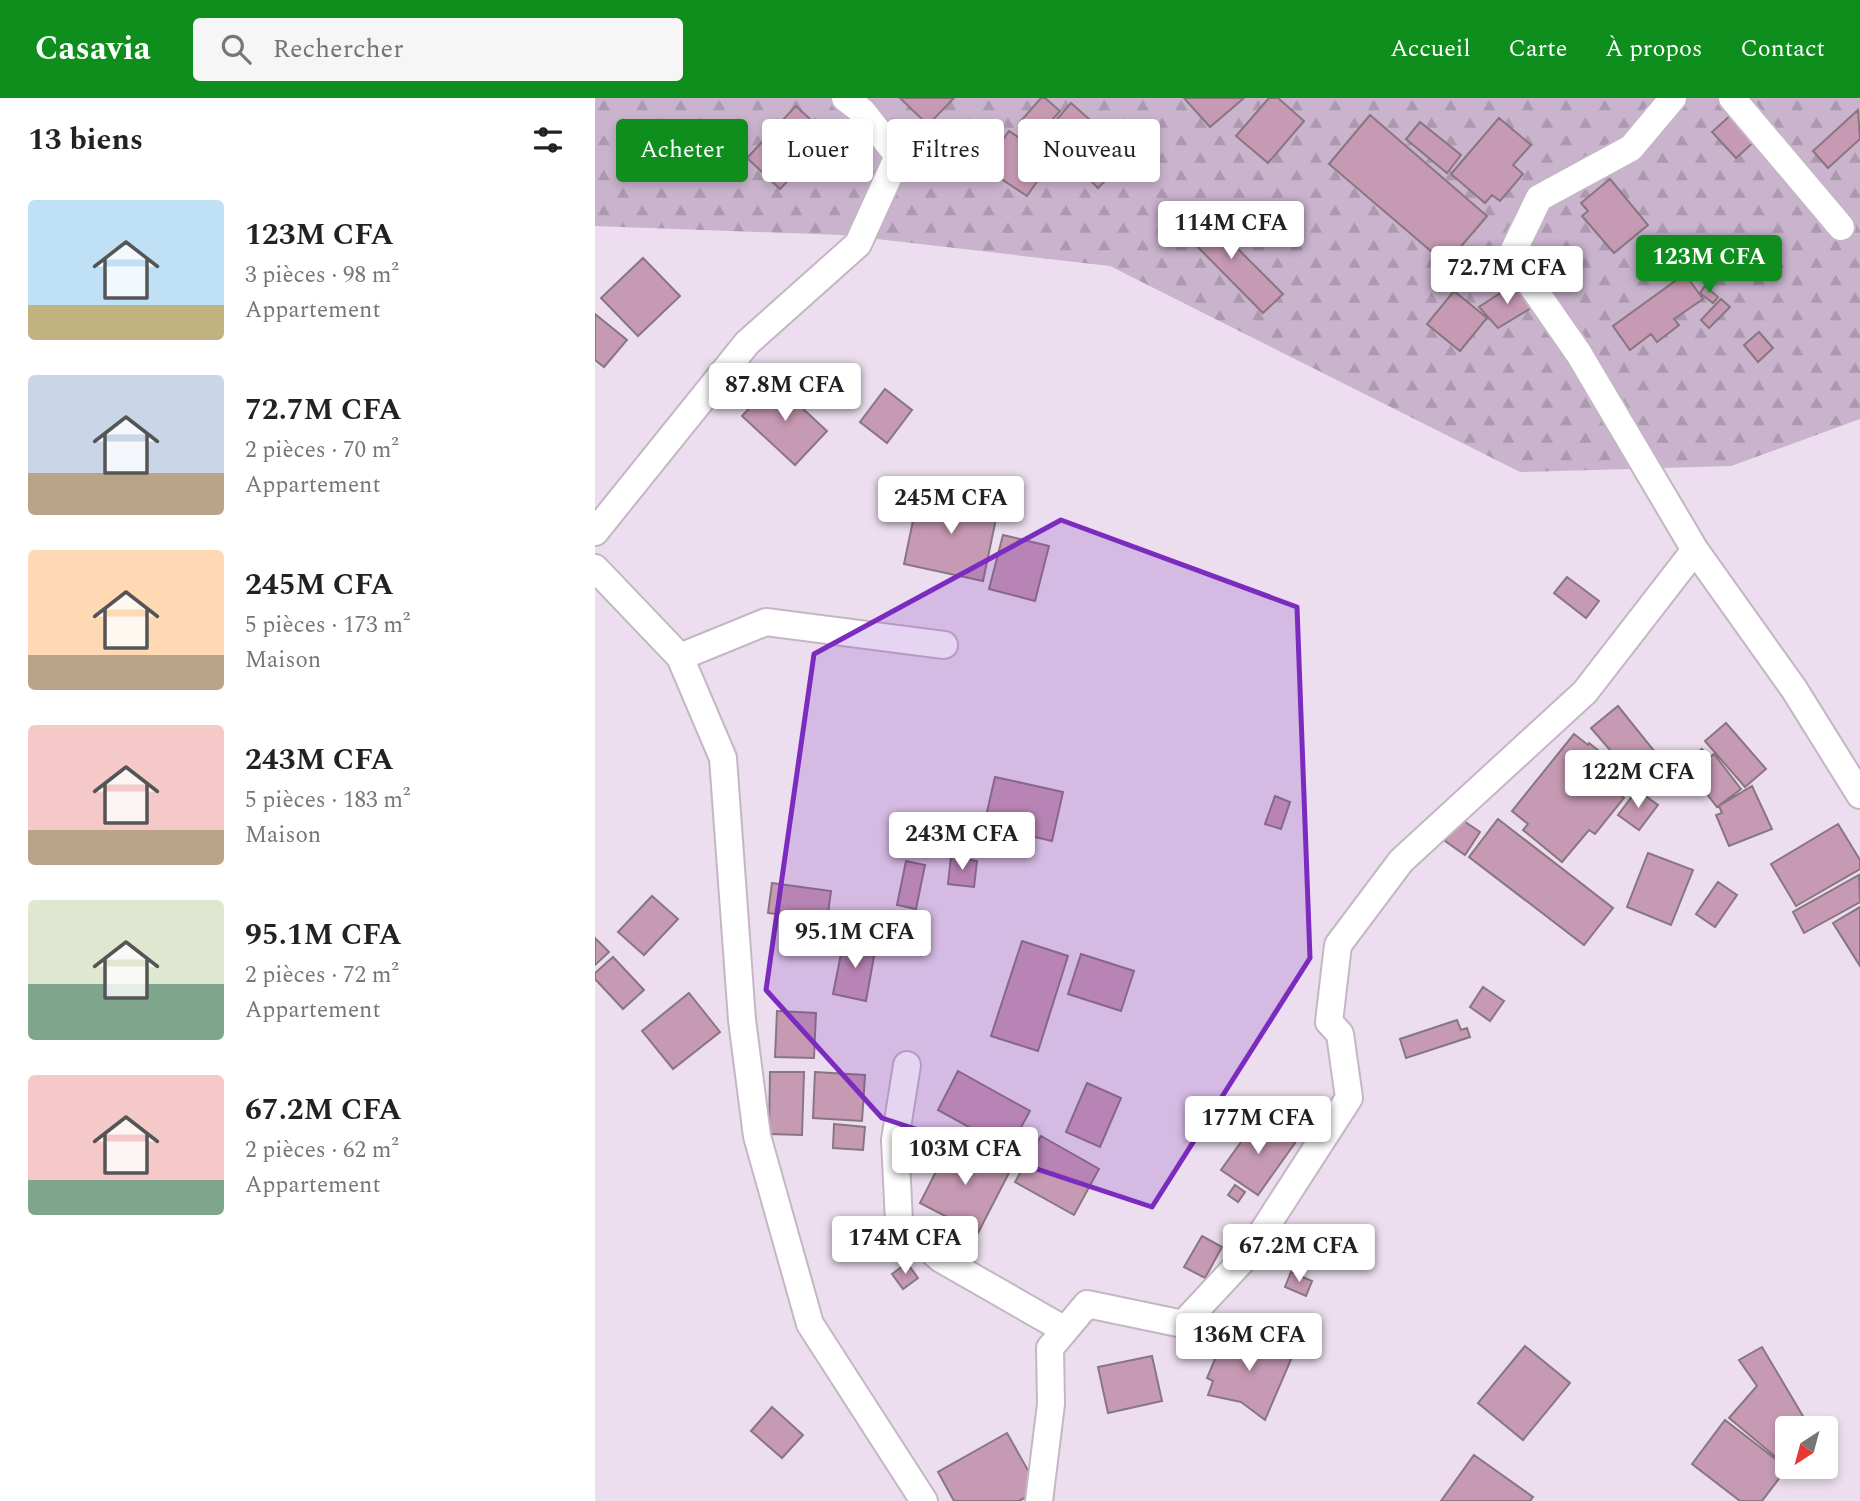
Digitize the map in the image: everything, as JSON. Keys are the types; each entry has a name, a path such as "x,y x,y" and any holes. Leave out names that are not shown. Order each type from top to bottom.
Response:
{"street":[{"path":"595,532 747,343 858,244 898,156 863,112 845,98"},
{"path":"1672,98 1631,148 1538,198 1511,256 1579,354 1695,550 1794,689 1860,795"},
{"path":"1732,98 1841,227"},
{"path":"1039,1501 1051,1404 1050,1348 1087,1304 1182,1324 1249,1253 1349,1098 1340,1034 1329,1022 1338,944 1401,861 1585,692 1695,550"},
{"path":"595,568 680,657 723,758 742,1020 757,1136 810,1324 924,1501"},
{"path":"680,657 767,622 944,645"},
{"path":"907,1065 895,1140 899,1222 941,1259 1065,1330"}],"highlighted area":[{"path":"1061,520 1297,607 1310,958 1152,1207 882,1118 766,990 814,654"}],"green space":[{"path":"595,98 1860,98 1860,419 1731,466 1520,472 1110,266 842,235 595,226"}],"building":[{"path":"900,98 954,98 934,119 922,119"},
{"path":"1041,98 1045,98 1060,111 1053,119 1023,119"},
{"path":"1184,98 1244,98 1210,127"},
{"path":"1269,98 1278,98 1304,121 1268,163 1236,136"},
{"path":"1071,103 1089,119 1057,119"},
{"path":"796,106 810,119 784,119"},
{"path":"1858,110 1860,139 1828,168 1813,151"},
{"path":"1732,114 1756,140 1736,158 1712,132"},
{"path":"1370,115 1487,216 1446,264 1329,164"},
{"path":"1499,118 1531,145 1513,165 1523,174 1500,201 1492,195 1485,203 1451,174"},
{"path":"1420,122 1461,155 1447,173 1406,139"},
{"path":"1009,131 1018,137 1018,182 1037,182 1027,196 1004,181 1004,138"},
{"path":"762,142 762,172 748,159"},
{"path":"1610,179 1648,225 1614,253 1582,216 1588,211 1581,203"},
{"path":"773,182 787,182 780,189"},
{"path":"1092,182 1104,182 1098,188"},
{"path":"1198,209 1283,294 1263,313 1179,228"},
{"path":"643,258 680,296 638,336 601,298"},
{"path":"1685,274 1703,299 1674,319 1679,325 1657,342 1651,334 1630,350 1613,326"},
{"path":"1513,285 1538,304 1498,328 1479,307"},
{"path":"1705,286 1718,297 1713,303 1700,293"},
{"path":"1454,291 1487,318 1460,351 1427,324"},
{"path":"1721,299 1730,307 1709,328 1701,320"},
{"path":"595,314 627,340 604,367 595,360"},
{"path":"1759,332 1773,348 1758,362 1744,345"},
{"path":"774,382 827,431 795,465 742,416"},
{"path":"885,389 912,410 887,443 860,422"},
{"path":"919,492 998,509 983,581 904,564"},
{"path":"1003,535 1049,546 1035,601 989,589"},
{"path":"1567,577 1599,601 1586,618 1554,593"},
{"path":"1618,706 1679,782 1663,794 1646,773 1636,780 1591,728"},
{"path":"1726,723 1766,769 1745,787 1705,741"},
{"path":"1574,734 1632,777 1618,793 1624,798 1595,834 1589,830 1562,862 1523,830 1528,824 1512,811"},
{"path":"1702,749 1709,758 1714,754 1741,789 1717,807 1683,763"},
{"path":"995,777 1063,792 1052,841 984,825"},
{"path":"1752,786 1772,829 1729,846 1716,815 1722,813 1719,806"},
{"path":"1637,790 1658,805 1639,830 1618,815"},
{"path":"1275,796 1290,802 1281,829 1265,824"},
{"path":"1461,819 1480,832 1465,855 1445,841"},
{"path":"1498,819 1613,908 1584,945 1469,857"},
{"path":"1838,824 1860,860 1860,869 1796,906 1771,864"},
{"path":"1648,853 1693,870 1671,925 1627,907"},
{"path":"951,857 977,861 974,887 948,884"},
{"path":"906,861 925,865 916,909 897,905"},
{"path":"1859,875 1860,902 1804,933 1793,912"},
{"path":"1718,882 1737,895 1715,927 1696,914"},
{"path":"772,883 831,891 827,921 768,913"},
{"path":"652,896 678,919 644,955 618,932"},
{"path":"1860,907 1860,966 1833,923"},
{"path":"595,938 609,952 595,965"},
{"path":"844,939 876,945 866,1001 833,994"},
{"path":"1022,941 1068,956 1038,1051 991,1036"},
{"path":"1081,954 1134,971 1121,1011 1068,994"},
{"path":"613,957 644,990 623,1009 595,979 595,973"},
{"path":"1483,987 1504,1001 1490,1021 1470,1007"},
{"path":"689,993 720,1032 673,1069 642,1031"},
{"path":"777,1011 816,1013 814,1058 775,1057"},
{"path":"1457,1020 1461,1030 1467,1028 1470,1037 1406,1058 1400,1039"},
{"path":"958,1071 1030,1111 1009,1149 938,1110"},
{"path":"770,1072 804,1072 802,1135 769,1134"},
{"path":"815,1072 865,1075 862,1121 813,1118"},
{"path":"1087,1083 1121,1098 1100,1147 1066,1132"},
{"path":"1259,1117 1295,1143 1258,1195 1221,1170"},
{"path":"834,1124 865,1127 863,1150 833,1148"},
{"path":"1041,1136 1099,1169 1074,1215 1015,1182"},
{"path":"952,1140 1010,1171 978,1233 920,1203"},
{"path":"1235,1185 1245,1192 1238,1202 1228,1195"},
{"path":"1202,1236 1222,1247 1205,1278 1184,1267"},
{"path":"907,1263 918,1278 903,1289 892,1274"},
{"path":"1291,1272 1312,1281 1306,1296 1285,1287"},
{"path":"1236,1333 1270,1340 1292,1357 1265,1420 1241,1402 1208,1395 1213,1381 1207,1378 1220,1347 1229,1351"},
{"path":"1525,1346 1570,1383 1523,1440 1478,1403"},
{"path":"1762,1347 1803,1416 1775,1416 1775,1456 1729,1418 1757,1386 1739,1360"},
{"path":"1152,1356 1162,1401 1108,1413 1098,1367"},
{"path":"772,1407 803,1435 782,1458 751,1431"},
{"path":"1725,1420 1775,1459 1775,1479 1779,1479 1762,1501 1740,1501 1692,1464"},
{"path":"1007,1433 1039,1490 1019,1501 954,1501 938,1472"},
{"path":"1474,1455 1533,1497 1530,1501 1441,1501"}]}
